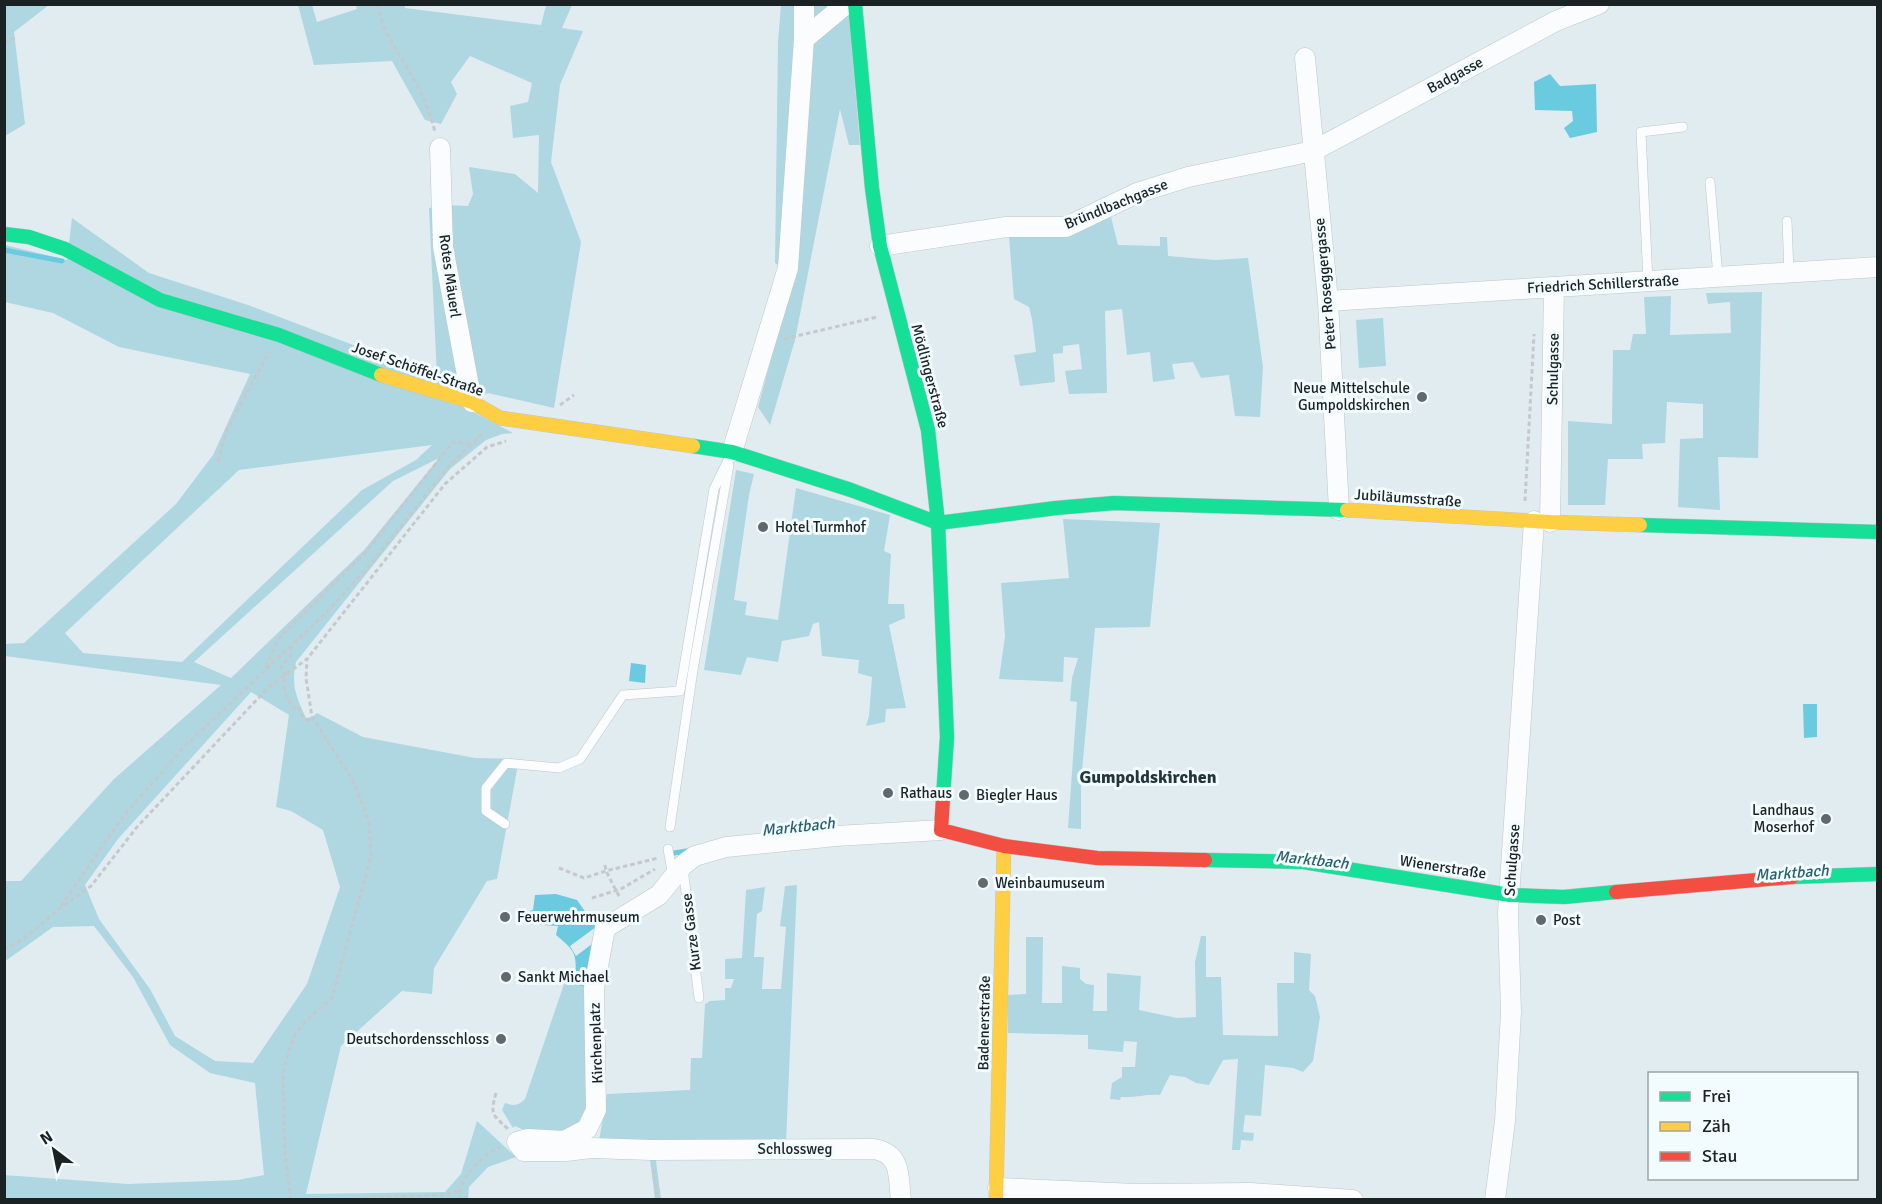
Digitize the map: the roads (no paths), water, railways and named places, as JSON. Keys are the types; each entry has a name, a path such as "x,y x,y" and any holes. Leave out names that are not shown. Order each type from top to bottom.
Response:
{"street":[{"path":"732,452 788,268 804,39 804,4"},
{"path":"804,39 846,4"},
{"name":"Mödlingerstraße","path":"855,4 880,246 928,430 938,523 947,737 941,830"},
{"name":"Badgasse","path":"1313,151 1556,21 1599,4"},
{"name":"Peter Roseggergasse","path":"1305,57 1328,301 1339,510"},
{"name":"Rotes Mäuerl","path":"440,148 443,247 472,402"},
{"name":"Bründlbachgasse","path":"880,246 1006,227 1066,227 1137,193 1188,177 1313,151"},
{"name":"Josef Schöffel-Straße","path":"4,234 29,237 65,249 160,300 279,335 385,376 472,402 500,418 732,452 851,490 938,523"},
{"name":"Friedrich Schillerstraße","path":"1328,301 1878,267"},
{"name":"Schulgasse","path":"1495,1200 1505,1120 1511,1012 1508,912 1554,287"},
{"name":"Jubiläumsstraße","path":"938,523 1114,503 1536,516 1878,532"},
{"path":"676,861 726,847 836,836 941,830"},
{"name":"Wienerstraße","path":"941,830 1004,846 1097,858 1303,862 1510,895 1564,897 1801,876 1878,874"},
{"name":"Badenerstraße","path":"997,1194 1004,846"},
{"name":"Kirchenplatz","path":"517,1142 528,1139 564,1141 587,1129 596,1110 594,988 604,928 659,895 676,861"},
{"name":"Schlossweg","path":"517,1142 524,1151 566,1151 591,1148 874,1149 885,1151 897,1164 901,1200"},
{"path":"997,1194 1251,1192 1353,1200"}],"lane":[{"path":"1648,282 1641,132 1683,127"},
{"path":"1710,182 1718,278"},
{"path":"1787,221 1789,273"},
{"path":"506,824 486,811 486,788 506,763 559,768 580,759 623,695 680,691 714,489 732,452"},
{"path":"670,827 693,670 732,452"},
{"name":"Kurze Gasse","path":"676,861 699,998"}],"water":[{"path":"1550,74 1560,86 1596,84 1597,132 1570,138 1564,128 1573,121 1572,111 1535,110 1534,82"},
{"path":"631,663 646,665 645,683 629,681"},
{"path":"1803,704 1817,704 1817,737 1804,738"},
{"path":"556,894 577,900 596,927 590,988 575,984 574,956 569,947 556,935 558,926 526,924 526,912 533,910 535,895"}],"waterway":[{"path":"4,250 62,261"},
{"name":"Marktbach","path":"674,853 693,850"}],"place":[{"name":"Neue Mittelschule Gumpoldskirchen","path":"1422,397"},
{"name":"Hotel Turmhof","path":"763,527"},
{"name":"Rathaus","path":"888,793"},
{"name":"Biegler Haus","path":"964,795"},
{"name":"Landhaus Moserhof","path":"1826,819"},
{"name":"Weinbaumuseum","path":"983,883"},
{"name":"Feuerwehrmuseum","path":"505,917"},
{"name":"Post","path":"1541,920"},
{"name":"Sankt Michael","path":"506,977"},
{"name":"Deutschordensschloss","path":"501,1039"}],"district":[{"name":"Gumpoldskirchen","path":"1148,777"}]}
